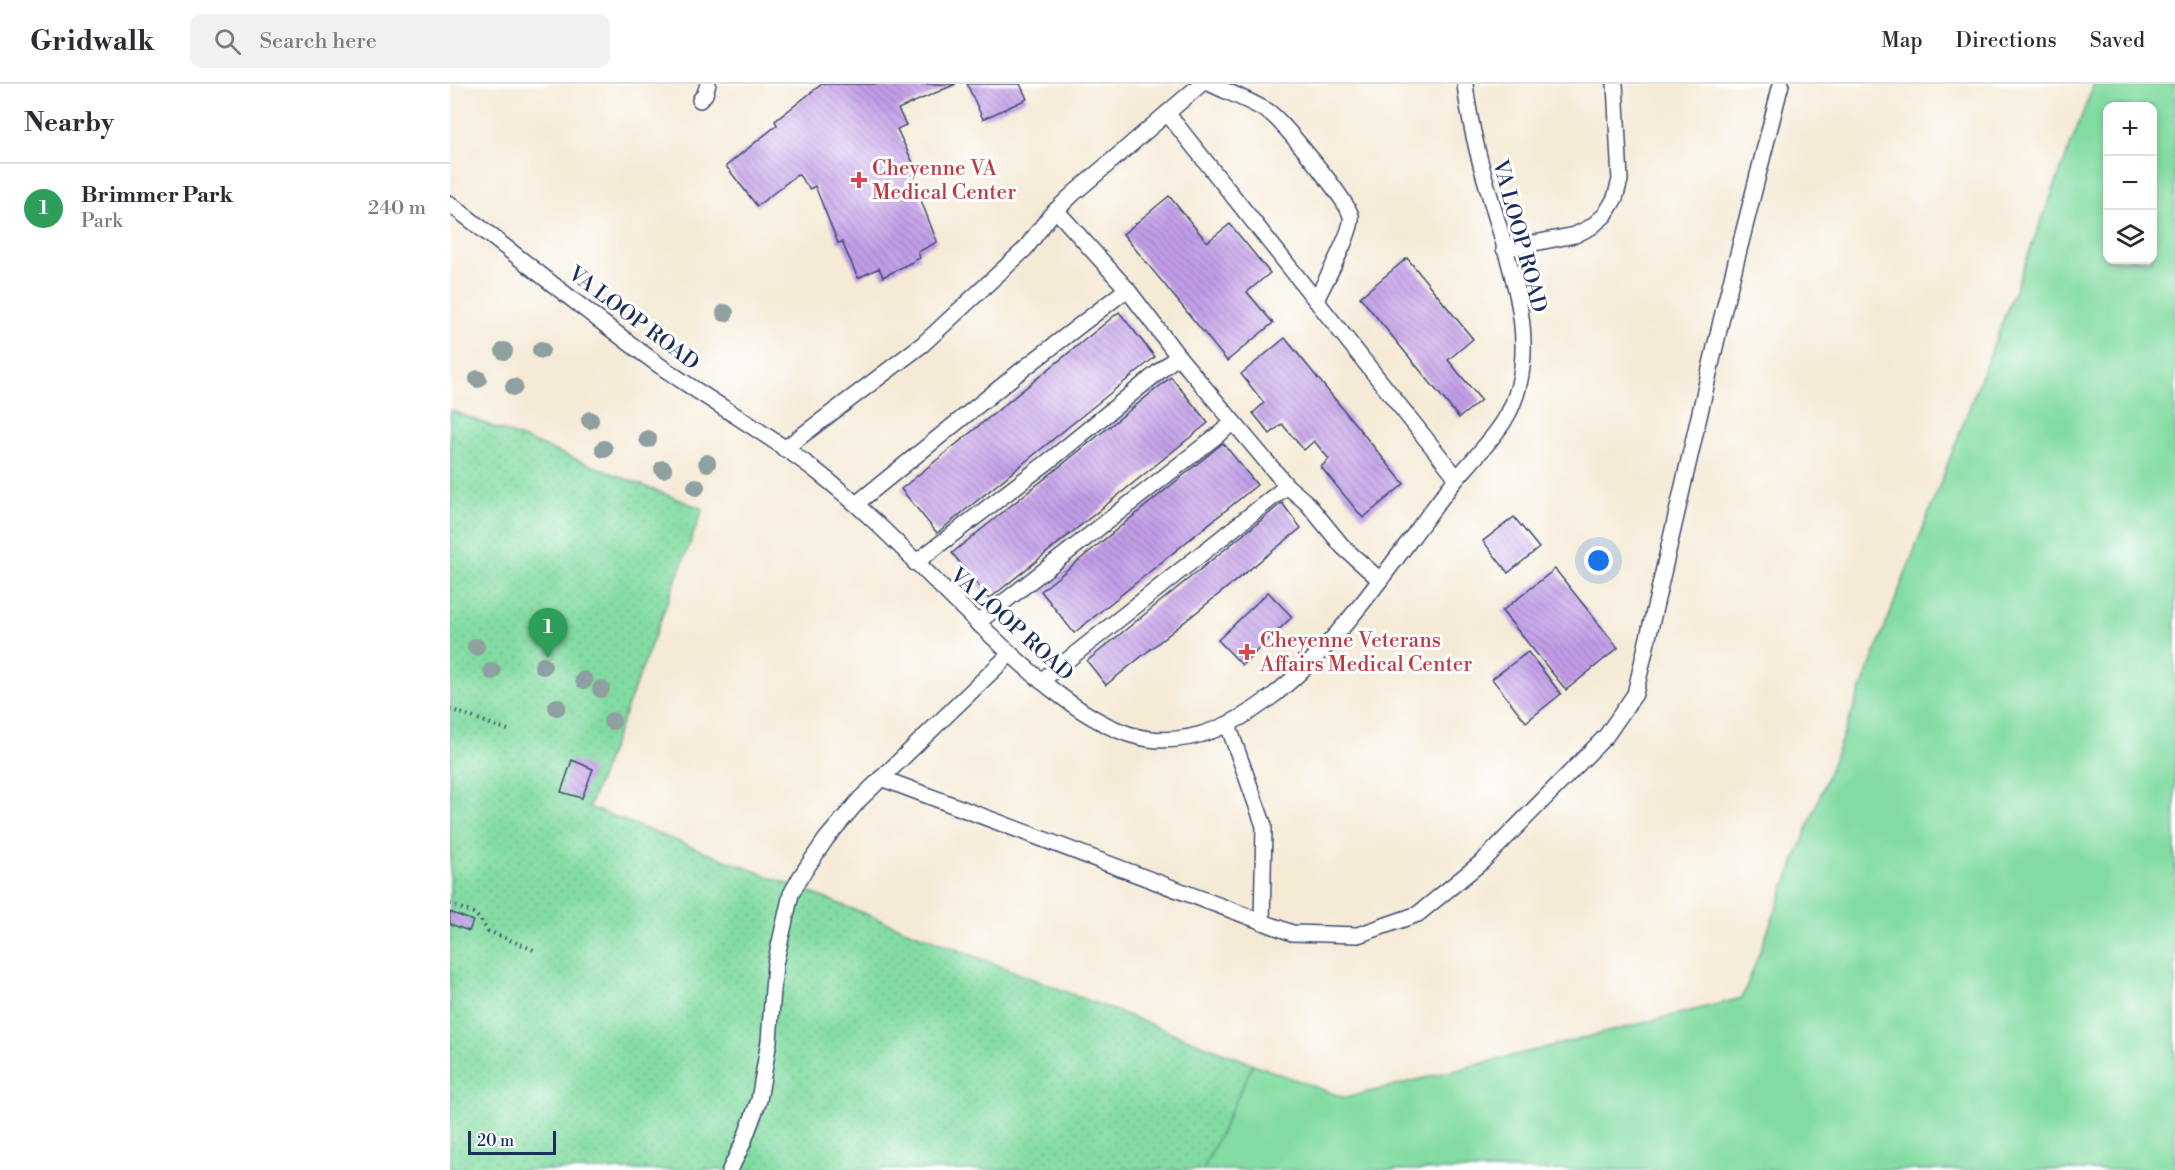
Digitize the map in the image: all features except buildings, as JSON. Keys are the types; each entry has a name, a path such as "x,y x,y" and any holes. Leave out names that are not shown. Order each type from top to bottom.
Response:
{"lane":[{"path":"700,100 708,84"},
{"path":"784,449 923,344 1025,249 1056,210 1201,84"},
{"path":"1211,84 1251,102 1271,114 1284,126 1342,200 1351,217 1348,235 1316,300"},
{"name":"VA LOOP ROAD","path":"450,204 657,363 812,467 856,504 1010,654 1062,698 1121,732 1146,739 1172,740 1198,737 1228,725 1295,678 1320,652 1380,580 1507,416 1520,381 1523,332 1517,294 1479,163 1469,118 1465,84"},
{"path":"1504,249 1575,235 1591,227 1605,214 1615,198 1620,180 1615,84"},
{"path":"881,778 1293,933 1358,935 1418,914 1484,861 1606,736 1635,694 1722,317 1781,84"},
{"path":"1167,113 1457,478"},
{"path":"1056,210 1127,289 1178,356 1287,486 1307,503 1343,547 1380,580"},
{"path":"856,504 1018,373 1127,289"},
{"path":"915,563 1054,457 1178,356"},
{"path":"977,623 1233,423"},
{"path":"1041,681 1287,486"},
{"path":"730,1170 759,1100 769,1041 775,964 791,894 804,870 826,839 860,799 1010,654"},
{"path":"1228,725 1264,825 1262,922"}],"path":[{"path":"450,709 508,729"},
{"path":"450,904 479,918 488,931 534,950"}],"green space":[{"path":"2094,84 2175,84 2175,1170 1203,1170 1253,1064 1345,1098 1742,998"},
{"path":"450,410 703,509 589,807 1253,1064 1203,1170 450,1170"}],"place":[{"name":"Cheyenne VA Medical Center","path":"859,180"},
{"name":"Cheyenne Veterans Affairs Medical Center","path":"1247,652"},
{"name":"Brimmer Park","path":"548,658"}]}
